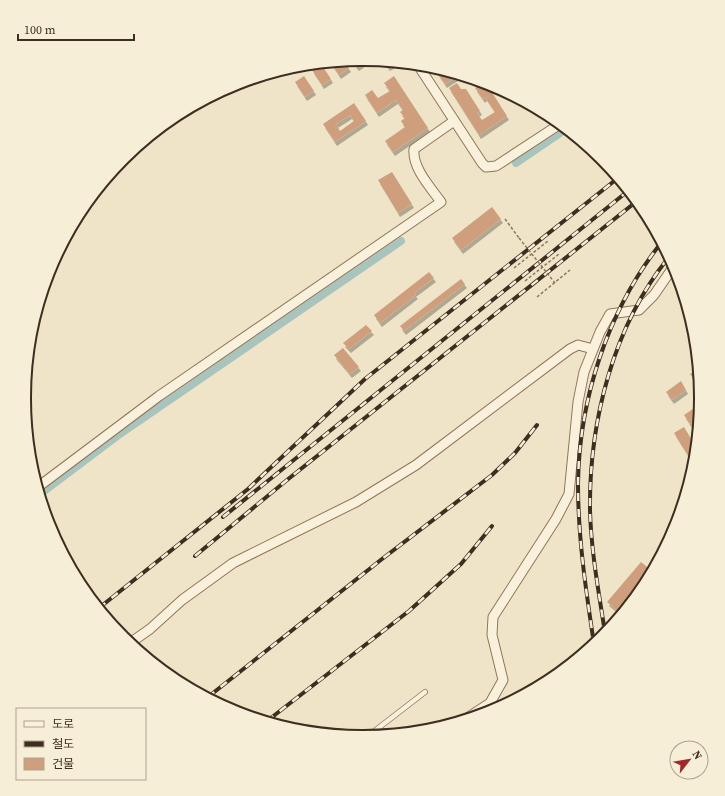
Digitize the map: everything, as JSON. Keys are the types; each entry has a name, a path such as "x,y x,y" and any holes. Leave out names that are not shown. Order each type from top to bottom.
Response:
{"street":[{"path":"423,72 482,163 491,167 496,166 554,128"},
{"path":"42,484 159,396 441,202 416,163 413,155 414,149 454,121"},
{"path":"488,705 503,680 492,635 493,617 556,519 568,494 578,402 584,372 600,332 610,314 639,310 654,296 670,273"},
{"path":"135,639 199,587 233,564 356,502 416,465 570,348 578,345 593,349"}],"lane":[{"path":"377,729 425,692"}],"path":[{"path":"505,219 555,283"},
{"path":"514,268 548,241"},
{"path":"525,281 559,254"},
{"path":"537,297 570,270"}],"building":[{"path":"348,67 349,68 339,75 334,68"},
{"path":"324,69 331,79 322,85 312,70"},
{"path":"304,76 314,91 305,97 295,82"},
{"path":"394,76 428,128 393,152 385,141 405,127 401,121 405,118 400,112 403,110 396,100 377,113 365,95 372,90 378,98 390,91 384,83"},
{"path":"439,76 452,79 445,84"},
{"path":"457,83 461,89 466,89 480,111 477,113 482,120 495,112 485,97 483,99 475,88 477,87 493,94 507,116 479,135 449,88"},
{"path":"354,103 366,121 335,142 323,124","holes":["350,115 354,121 340,131 336,124"]},
{"path":"392,172 412,204 398,213 378,180"},
{"path":"492,207 501,219 461,250 452,238"},
{"path":"429,272 434,278 414,293 416,295 380,323 374,315"},
{"path":"461,279 465,284 404,331 400,326"},
{"path":"366,325 372,331 349,349 343,343"},
{"path":"343,348 359,367 350,374 334,355"},
{"path":"681,381 686,390 672,400 666,392"},
{"path":"694,408 693,422 690,424 684,415"},
{"path":"684,427 691,439 689,457 674,433"},
{"path":"641,562 648,567 617,610 607,602"}],"waterway":[{"path":"516,163 561,133"},
{"path":"44,491 117,436 401,241"}],"railway":[{"path":"103,604 248,489 365,379 614,181"},
{"path":"223,517 624,194"},
{"path":"195,556 287,480 632,205"},
{"path":"593,636 583,564 578,504 580,452 584,420 600,357 612,326 642,269 658,247"},
{"path":"604,625 592,541 590,510 594,443 608,376 619,344 633,313 649,284 665,262"},
{"path":"213,693 382,559 492,475 515,453 537,425"},
{"path":"273,717 409,611 461,564 492,526"}]}
